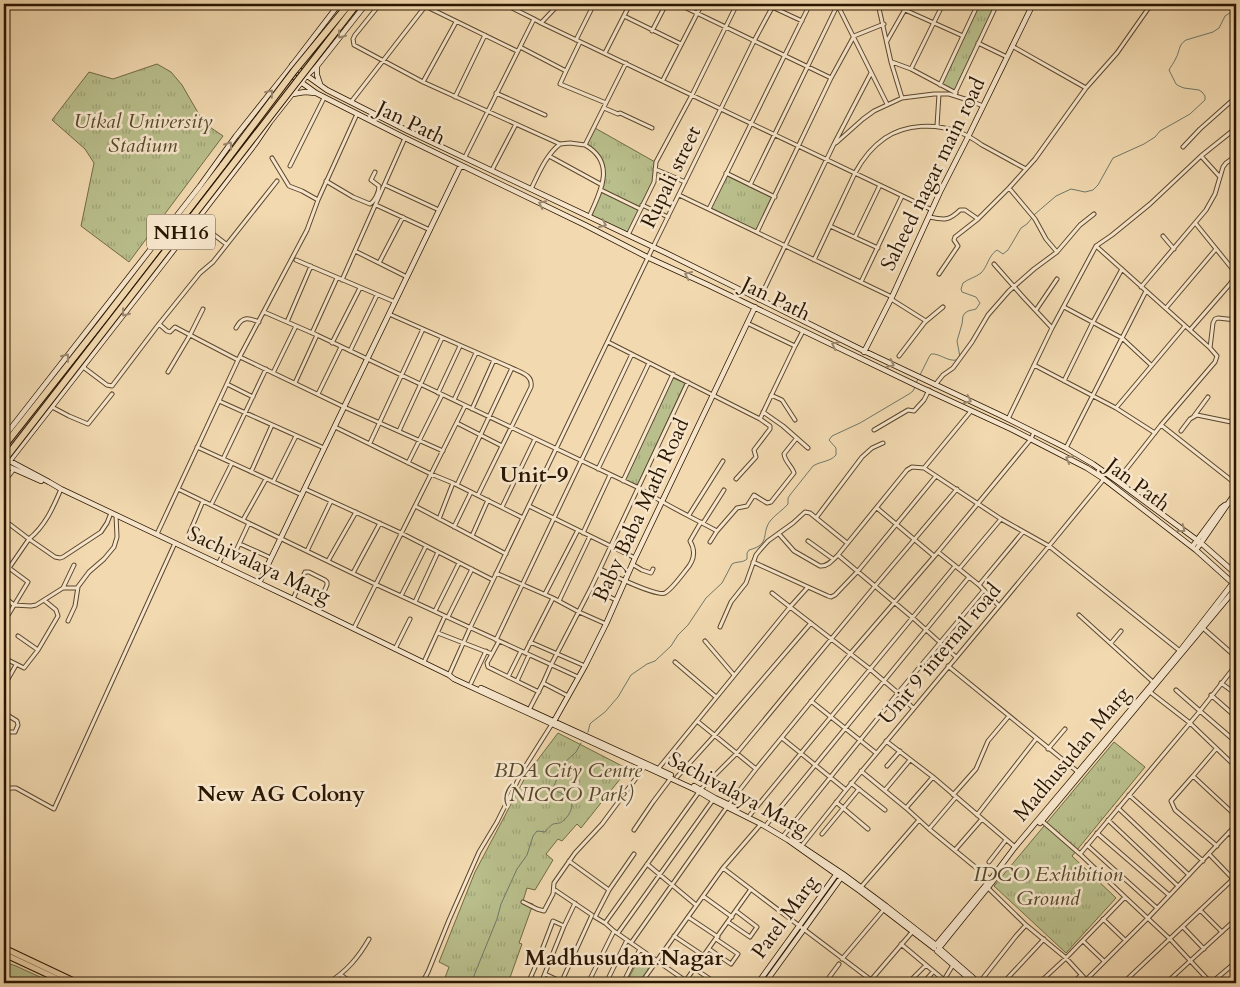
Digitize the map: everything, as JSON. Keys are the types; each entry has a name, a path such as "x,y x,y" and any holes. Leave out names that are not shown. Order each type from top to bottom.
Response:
{"highway":[{"name":"NH16","path":"4,447 349,4"},
{"name":"NH16","path":"5,463 357,4"}],"main road":[{"path":"4,437 339,4"},
{"path":"5,463 18,452 301,83 317,66 366,4"},
{"name":"Saheed nagar main road","path":"861,358 1033,4"},
{"name":"Jan Path","path":"292,65 320,86 351,102 1066,448 1094,464 1199,541 1236,574"},
{"path":"317,66 320,86"},
{"name":"Jan Path","path":"287,72 324,98 585,224 649,258 972,410 1087,468 1194,548 1235,584"},
{"path":"293,94 316,93"},
{"path":"259,583 461,165"},
{"name":"Baby Baba Math Road","path":"553,723 606,624 661,502 755,307"},
{"path":"4,447 18,452"},
{"name":"Sachivalaya Marg","path":"5,463 14,469 52,484"},
{"name":"Sachivalaya Marg","path":"5,463 293,598 395,649 451,675 456,675 553,723"},
{"path":"1194,548 1221,508 1227,504 1236,492"},
{"name":"Madhusudan Marg","path":"936,948 988,888 1015,847 1235,584"},
{"name":"Madhusudan Marg","path":"936,948 1203,628 1235,584"},
{"name":"Sachivalaya Marg","path":"451,675 454,679 701,790 800,847 886,907"},
{"name":"Sachivalaya Marg","path":"646,764 674,777"},
{"name":"Sachivalaya Marg","path":"701,790 713,800 767,824 784,834 800,847"},
{"name":"Sachivalaya Marg","path":"840,874 861,887 979,983"},
{"name":"Patel Marg","path":"758,983 840,874"},
{"name":"Patel Marg","path":"764,983 801,927"},
{"path":"4,948 78,983"},
{"name":"Sachivalaya Marg","path":"936,948 974,983"},
{"path":"4,954 66,983"}],"street":[{"path":"380,4 355,35 353,42 356,47 423,82 560,144"},
{"path":"507,4 578,41 605,52 932,210"},
{"path":"541,23 559,4"},
{"path":"594,4 560,84 606,103"},
{"path":"605,52 630,4"},
{"path":"652,31 666,4"},
{"path":"678,4 831,78"},
{"path":"663,80 702,4"},
{"path":"628,236 654,182 656,162 737,4"},
{"path":"708,209 810,4"},
{"path":"838,4 887,104"},
{"path":"750,185 838,4"},
{"path":"878,4 891,62 902,98"},
{"path":"887,42 908,4"},
{"path":"911,69 942,4"},
{"path":"940,85 978,4"},
{"path":"954,93 996,4"},
{"path":"939,274 958,246 954,240 955,237 978,219 1026,169 1086,88 1117,53 1151,5 1143,4"},
{"path":"351,102 426,5 456,22 517,51"},
{"path":"773,5 802,21"},
{"name":"Rupali street","path":"451,675 470,628 653,247 773,5"},
{"path":"905,10 963,36"},
{"path":"624,16 681,44"},
{"path":"464,157 534,19"},
{"path":"423,82 456,22"},
{"path":"757,232 831,78 854,36 884,24"},
{"path":"455,97 485,35"},
{"path":"978,43 1007,57"},
{"path":"1012,46 1086,88"},
{"path":"520,47 566,71"},
{"path":"891,62 911,69 968,100"},
{"path":"585,145 626,63"},
{"path":"759,300 834,144 872,73"},
{"path":"496,93 545,115"},
{"path":"936,126 939,94"},
{"path":"834,144 863,119 887,104 902,98 949,94 983,106"},
{"path":"1183,147 1236,97"},
{"path":"290,166 324,98"},
{"path":"604,108 618,114 620,113 652,128"},
{"path":"156,534 239,359 306,230 357,114"},
{"path":"492,170 516,124"},
{"path":"814,260 861,162 885,138 904,130 923,126 936,126 958,132 1026,169"},
{"path":"1008,419 1052,328 1096,246 1150,204 1201,156 1236,128"},
{"path":"342,280 405,138"},
{"path":"531,189 554,148 560,144 570,143 585,145 596,152 603,168 604,177 601,190 588,217"},
{"path":"549,156 602,185"},
{"path":"1201,156 1220,177"},
{"path":"1142,287 1196,224 1212,199 1219,183 1223,166 1236,156"},
{"path":"272,158 289,186 318,200"},
{"path":"654,168 685,182"},
{"path":"326,182 370,204 379,190 379,186 371,180 375,172"},
{"path":"726,173 775,197"},
{"path":"83,367 107,385 112,386 159,324 277,181"},
{"path":"385,185 439,210"},
{"path":"855,237 880,185"},
{"path":"1009,188 1035,218 1046,240 1057,252"},
{"path":"601,190 668,217"},
{"path":"679,195 862,282 926,321"},
{"path":"862,282 902,196"},
{"path":"376,205 430,230"},
{"path":"929,217 953,217 960,210 964,209 978,219"},
{"path":"935,384 942,375 953,368 972,342 988,315 1014,287 1057,252 1080,225 1094,214"},
{"path":"380,263 403,217"},
{"path":"196,221 226,244"},
{"path":"1190,330 1235,276 1234,271 1196,224"},
{"path":"830,226 878,248"},
{"path":"1163,236 1174,249"},
{"path":"1096,246 1210,348 1216,354 1217,359 1117,481"},
{"path":"1166,308 1216,249"},
{"path":"355,251 407,277"},
{"path":"296,260 395,302"},
{"path":"994,264 1052,328"},
{"path":"287,322 311,266"},
{"path":"1064,381 1122,269"},
{"path":"312,333 337,278"},
{"path":"1036,310 1057,279"},
{"path":"332,343 360,288"},
{"path":"1066,448 1146,291"},
{"path":"350,351 377,295"},
{"path":"899,356 926,321 943,307"},
{"path":"1064,308 1122,338 1151,365"},
{"path":"168,372 203,309"},
{"path":"264,312 317,335 638,488 717,531"},
{"path":"389,314 512,368 526,375 532,381 531,387 478,495"},
{"path":"236,328 242,320 250,319 259,322"},
{"path":"1210,348 1215,319 1236,320"},
{"path":"747,323 795,346"},
{"path":"159,324 169,332 174,327 239,359 273,372 344,407 442,451"},
{"path":"273,372 296,326"},
{"path":"1116,408 1185,326"},
{"path":"370,443 423,329"},
{"path":"760,418 803,330"},
{"path":"295,383 317,335"},
{"path":"399,431 442,338"},
{"path":"608,342 760,418 770,426 770,429 754,450 756,457 736,479"},
{"path":"408,463 460,346"},
{"path":"318,394 341,347"},
{"path":"454,400 476,353"},
{"path":"539,692 488,667 487,663 632,354"},
{"path":"472,409 494,360"},
{"path":"598,469 649,363"},
{"path":"1034,364 1116,408 1155,433"},
{"path":"438,519 481,435 512,368"},
{"path":"223,459 266,369"},
{"path":"623,481 673,374"},
{"path":"529,710 591,588 688,382"},
{"path":"227,384 253,397"},
{"path":"874,430 908,410 914,411 929,390"},
{"path":"52,407 88,424 112,394"},
{"path":"771,395 782,400 796,420"},
{"path":"1181,431 1208,397"},
{"path":"219,401 324,448"},
{"path":"354,628 465,406"},
{"path":"924,468 972,410"},
{"path":"763,412 783,426 808,448"},
{"path":"1193,416 1200,415 1236,423"},
{"path":"457,423 502,446"},
{"path":"251,472 272,425"},
{"path":"1161,425 1236,484"},
{"path":"335,427 523,518"},
{"path":"606,983 629,942 756,769 850,654 978,504 1031,439 1034,432"},
{"path":"273,482 296,436"},
{"path":"502,507 535,439"},
{"path":"710,542 737,508 748,505 754,495 768,503 771,502 794,473 784,458 784,454 796,439"},
{"path":"816,518 862,457 882,443"},
{"path":"197,447 302,495"},
{"path":"689,515 723,461"},
{"path":"211,505 232,463"},
{"path":"779,534 794,551 820,566 825,566 838,555 909,468 924,468 1001,519 1049,546 1180,651"},
{"path":"4,482 14,469"},
{"path":"583,533 610,475"},
{"path":"753,562 828,596 833,596 858,571 936,476"},
{"path":"243,520 266,478"},
{"name":"Unit 9 internal road","path":"800,847 1104,479"},
{"path":"4,576 30,539 40,530 61,489"},
{"path":"178,489 401,596 578,677"},
{"path":"305,489 401,533 493,580"},
{"path":"605,923 701,790 737,753 957,489"},
{"path":"600,569 625,581 661,594 669,590 690,564 694,551 690,541 724,490"},
{"path":"454,527 471,492"},
{"path":"472,536 488,500"},
{"path":"203,501 189,534 266,570"},
{"path":"307,551 331,501"},
{"path":"415,506 506,554"},
{"path":"529,506 635,558"},
{"path":"877,508 934,556"},
{"path":"328,561 356,512"},
{"path":"720,627 731,602 746,583 756,555 762,546 805,512 810,513 847,544"},
{"path":"4,520 55,557 60,558 101,532 111,513"},
{"path":"68,621 75,606 78,587 89,572 114,547 117,537 116,515"},
{"path":"959,569 1001,519"},
{"path":"234,555 249,523"},
{"path":"354,573 380,523"},
{"path":"545,594 578,530"},
{"path":"979,585 1023,532"},
{"path":"559,601 590,536"},
{"path":"808,541 833,559"},
{"path":"4,791 16,788 54,809 175,543"},
{"path":"240,544 271,559"},
{"path":"401,596 426,546"},
{"path":"218,564 225,551"},
{"path":"415,602 438,552"},
{"path":"938,552 979,585 999,606"},
{"path":"838,555 956,657"},
{"path":"435,611 459,563"},
{"path":"4,564 28,582 4,622"},
{"path":"632,564 651,573 653,569"},
{"path":"4,597 14,604 31,606 45,601 64,588 74,565"},
{"path":"750,815 955,566"},
{"path":"424,662 472,569"},
{"path":"293,598 305,572 325,580 327,585 316,610"},
{"path":"496,574 523,584 606,624"},
{"path":"767,824 969,577"},
{"path":"64,588 74,589 78,587"},
{"path":"658,769 808,587"},
{"path":"591,588 616,600"},
{"path":"784,834 984,590"},
{"path":"772,592 885,681 913,708"},
{"path":"508,677 530,642 553,598"},
{"path":"4,658 24,668 38,650 58,616 56,610 45,601"},
{"path":"1079,615 1153,682"},
{"path":"395,649 410,619"},
{"path":"634,830 653,802 674,777 715,735 810,623"},
{"path":"1203,628 1236,656"},
{"path":"1111,643 1121,632"},
{"path":"438,633 492,654"},
{"path":"18,636 38,650"},
{"path":"705,641 734,675"},
{"path":"530,642 585,666"},
{"path":"471,683 486,651"},
{"path":"517,681 529,655"},
{"path":"675,662 716,697"},
{"path":"4,686 16,664"},
{"path":"1080,854 1236,665"},
{"path":"948,666 1078,772"},
{"path":"543,683 568,696"},
{"path":"1221,683 1236,694"},
{"path":"1176,690 1236,742"},
{"path":"1150,692 1190,723 1236,768"},
{"path":"1212,696 1236,717"},
{"path":"812,701 876,753"},
{"path":"4,713 17,721 18,725 15,732 4,732"},
{"path":"929,830 976,769 988,741 1009,716"},
{"path":"697,720 756,769"},
{"path":"422,983 479,852 497,822 514,786 553,723"},
{"path":"1048,749 1065,729"},
{"path":"782,738 846,790"},
{"path":"977,815 1036,739"},
{"path":"886,741 933,777 1015,847"},
{"path":"1216,749 1171,801 1175,810 1217,846"},
{"path":"887,766 900,752"},
{"path":"885,790 910,760"},
{"path":"523,902 544,911 553,894 554,883 574,853 602,824 646,764"},
{"path":"861,771 992,881"},
{"path":"1193,776 1236,816"},
{"path":"906,808 933,777"},
{"path":"852,783 885,810"},
{"path":"822,834 859,789"},
{"path":"1129,795 1203,861"},
{"path":"588,983 616,932 713,800"},
{"path":"836,802 868,828"},
{"path":"1118,808 1189,875"},
{"path":"955,850 982,819"},
{"path":"861,887 919,820"},
{"path":"1108,820 1178,886"},
{"path":"1042,821 1170,939 1211,983 1236,962"},
{"path":"642,983 723,868 761,824"},
{"path":"1086,980 1236,825"},
{"path":"1229,832 1232,836 1236,836"},
{"path":"1097,833 1169,895"},
{"path":"989,862 1006,840"},
{"path":"1087,844 1157,908"},
{"path":"545,974 561,983 593,916 634,854"},
{"path":"1123,983 1200,910 1235,880 1209,854"},
{"path":"569,861 609,890"},
{"path":"647,864 696,905"},
{"path":"723,868 873,982 901,944 914,930"},
{"path":"988,888 1026,925 1066,958 1089,983"},
{"path":"554,889 605,923 685,982 751,890"},
{"path":"703,896 732,916"},
{"path":"1039,983 1125,897"},
{"path":"541,983 575,904"},
{"path":"842,959 886,907"},
{"path":"1200,910 1222,932"},
{"path":"728,922 750,937 757,927 736,911"},
{"path":"688,917 738,954 731,964 709,949"},
{"path":"1103,919 1125,940"},
{"path":"1166,983 1236,920"},
{"path":"528,983 553,921 564,926"},
{"path":"979,983 1026,925"},
{"path":"1183,927 1204,949"},
{"path":"674,936 704,956"},
{"path":"328,983 341,975 370,939"},
{"path":"1003,983 1044,939"},
{"path":"1083,941 1104,961"},
{"path":"901,944 943,982 953,965"},
{"path":"623,983 640,949"},
{"path":"825,983 839,964"},
{"path":"908,983 926,965"},
{"path":"695,969 716,983"},
{"path":"922,983 933,972"},
{"path":"341,975 352,983"},
{"path":"1072,983 1081,975"}],"green space":[{"path":"978,4 997,4 956,94 940,85"},
{"name":"Utkal University Stadium","path":"157,64 171,72 182,85 204,123 223,136 129,262 81,226 94,163 85,149 52,120 89,72 113,79"},
{"path":"595,128 655,162 653,181 640,208 601,190 602,165 596,155 586,145"},
{"path":"727,176 773,198 756,230 711,208"},
{"path":"601,191 640,209 628,235 589,217"},
{"path":"673,378 685,383 637,486 625,480"},
{"name":"BDA City Centre (NICCO Park)","path":"558,733 628,769 581,828 577,824 562,841 558,839 546,854 553,860 535,890 527,888 523,901 533,904 519,943 522,944 508,983 443,983 449,967 439,962 475,872 527,774"},
{"name":"IDCO Exhibition Ground","path":"1114,742 1145,767 1072,856 1116,898 1066,953 994,886"},
{"path":"642,953 654,961 639,983 626,983"},
{"path":"4,962 16,966 53,983 4,983"}],"waterway":[{"path":"960,357 957,341 963,316 968,311 976,309 980,303 976,297 962,292 963,283 981,273 997,250 1003,254 1008,250 1021,228 1056,196 1071,189 1085,192 1093,190 1098,185 1113,158 1144,144 1155,137 1160,131 1190,114 1205,100 1205,96 1199,90 1184,88 1176,84 1169,70 1183,42 1213,32 1219,28 1225,16 1236,9"},
{"path":"916,383 931,354 950,360 957,360"},
{"path":"588,732 590,724 605,712 618,697 631,675 655,661 671,646 706,598 722,583 732,564 747,559 749,550 761,545 771,520 788,504 788,498 813,466 836,455 836,448 829,440 832,436 860,423 909,394 915,387"},
{"path":"471,983 497,919 501,904 517,869 527,855 533,836 537,831 545,832 553,824 562,822 571,810 570,800 564,795 553,791 553,788 564,763 576,752 581,743"}],"district":[{"name":"Unit-9","path":"534,475"},
{"name":"New AG Colony","path":"281,794"},
{"name":"Madhusudan Nagar","path":"624,958"}]}
